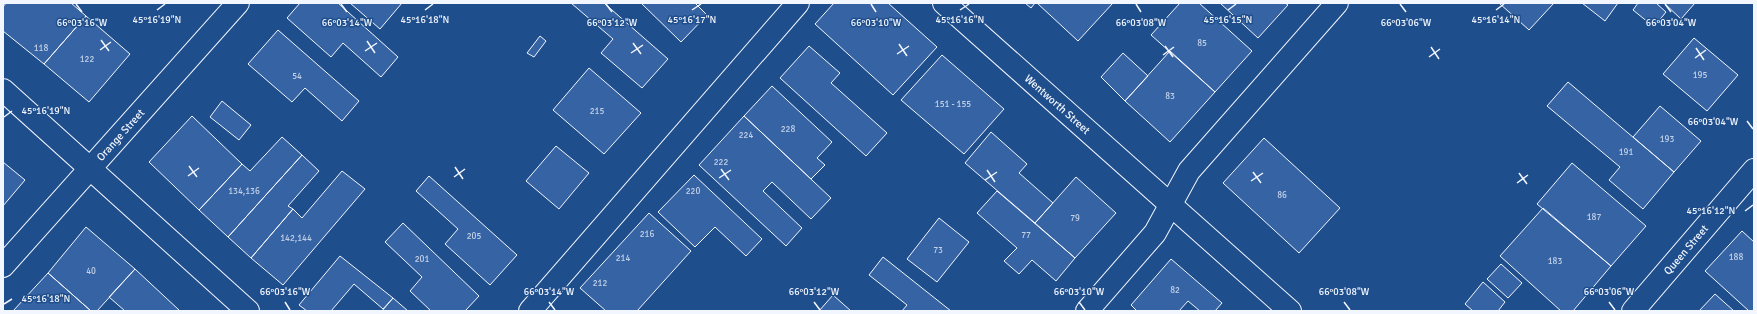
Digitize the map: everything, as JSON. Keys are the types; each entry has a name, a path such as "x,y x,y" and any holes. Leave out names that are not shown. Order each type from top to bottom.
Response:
{"street":[{"name":"Orange Street","path":"3,266 238,3"},
{"path":"530,311 798,3"},
{"name":"Wentworth Street","path":"944,3 1290,311"},
{"path":"1087,311 1155,233 1189,170 1337,3"},
{"path":"3,90 248,311"},
{"name":"Queen Street","path":"1633,311 1754,170"}],"building":[{"path":"6,3 71,3 86,16 44,64 3,31 3,7"},
{"path":"300,3 338,3 398,57 381,77 343,43 331,57 287,18"},
{"path":"350,3 402,3 380,29"},
{"path":"571,3 604,3 668,59 642,88 601,53 613,39"},
{"path":"641,3 695,3 707,15 681,42"},
{"path":"834,3 888,3 937,47 893,95 815,24"},
{"path":"1025,3 1035,3 1031,8"},
{"path":"1037,3 1113,3 1078,41"},
{"path":"1180,3 1199,3 1252,51 1215,92 1151,35"},
{"path":"1220,3 1285,3 1288,5 1258,38"},
{"path":"1499,3 1554,3 1529,30"},
{"path":"1582,3 1618,3 1605,21"},
{"path":"1638,3 1656,3 1666,12 1654,27 1633,10"},
{"path":"1664,3 1695,3 1681,19"},
{"path":"86,16 130,54 89,102 44,64"},
{"path":"278,30 359,101 342,121 305,88 292,102 248,64"},
{"path":"540,36 546,41 534,57 527,53"},
{"path":"1694,38 1738,75 1707,111 1663,74"},
{"path":"809,46 840,73 831,83 887,133 866,156 780,78"},
{"path":"1170,51 1215,92 1170,142 1125,101"},
{"path":"1123,53 1148,76 1125,101 1101,77"},
{"path":"942,55 1004,109 964,154 901,100"},
{"path":"589,68 641,113 604,154 553,110"},
{"path":"1568,82 1674,172 1643,209 1609,180 1620,167 1547,106"},
{"path":"772,86 832,142 817,158 825,165 811,179 744,116"},
{"path":"222,101 251,125 239,140 210,117"},
{"path":"1660,106 1701,141 1674,172 1633,137"},
{"path":"192,116 242,164 199,210 149,162"},
{"path":"744,116 831,198 811,219 772,182 763,191 802,228 786,246 699,165"},
{"path":"991,132 1027,164 1019,173 1053,203 1035,223 965,163"},
{"path":"282,137 302,155 228,237 199,210 242,164 250,171"},
{"path":"1264,138 1340,208 1299,253 1223,183"},
{"path":"556,146 589,173 559,209 526,181"},
{"path":"302,155 319,171 288,206 293,209 251,258 228,237"},
{"path":"3,162 25,180 3,206"},
{"path":"1572,163 1646,226 1611,266 1537,204"},
{"path":"342,171 365,189 283,285 251,258 293,209 302,218"},
{"path":"694,175 762,239 746,256 715,227 695,247 658,212"},
{"path":"429,176 517,255 490,285 445,244 458,229 416,191"},
{"path":"1076,177 1116,213 1075,258 1035,223"},
{"path":"997,191 1075,258 1056,281 1032,260 1019,274 1004,261 1017,248 977,213"},
{"path":"1543,208 1611,266 1573,311 1561,311 1500,256"},
{"path":"649,213 691,251 637,311 606,311 580,288"},
{"path":"939,218 969,242 937,282 907,259"},
{"path":"403,223 479,296 465,311 431,311 410,291 422,277 385,242"},
{"path":"86,227 135,269 97,311 91,311 48,273"},
{"path":"1742,231 1754,242 1754,311 1749,311 1705,271"},
{"path":"340,256 393,298 383,309 354,284 331,311 307,311 299,305"},
{"path":"883,257 951,311 902,311 907,305 869,275"},
{"path":"1171,259 1222,303 1215,311 1200,311 1188,301 1179,311 1137,311 1131,305"},
{"path":"1501,264 1522,283 1508,298 1487,279"},
{"path":"135,269 179,311 125,311 109,297"},
{"path":"48,273 91,311 13,311"},
{"path":"1483,282 1505,302 1498,311 1473,311 1465,304"},
{"path":"1715,294 1734,311 1699,311"},
{"path":"833,295 851,311 819,311"},
{"path":"393,298 408,311 382,311"}]}
